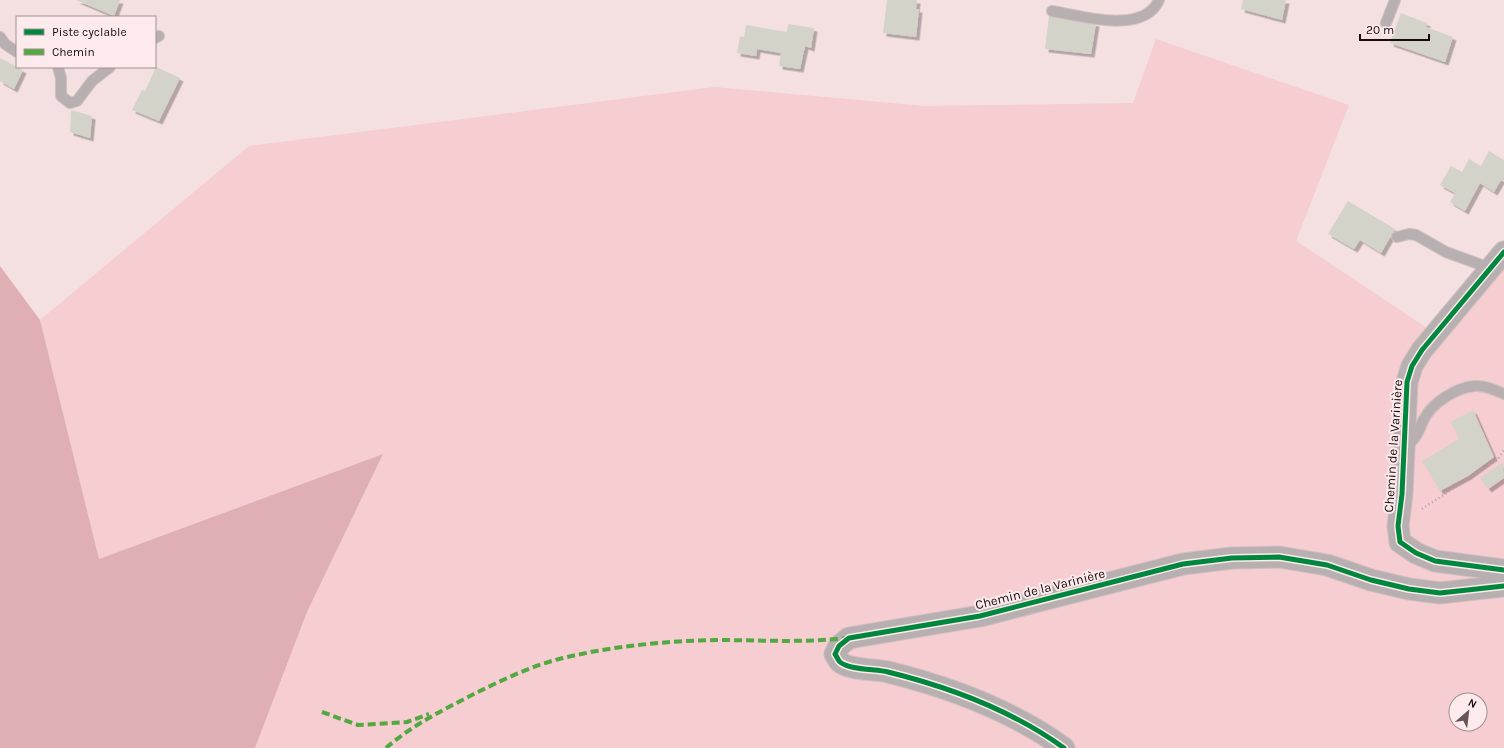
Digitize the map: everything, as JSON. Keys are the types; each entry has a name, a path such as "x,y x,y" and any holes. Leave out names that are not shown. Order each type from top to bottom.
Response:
{"street":[{"name":"Chemin de la Varinière","path":"1504,252 1422,350 1412,366 1407,382 1398,526 1400,542 1416,553 1436,560 1504,570"},
{"name":"Chemin de la Varinière","path":"1064,748 1047,736 1009,716 955,692 886,671 849,666 840,662 835,654 839,646 849,638 980,616 1183,564 1232,558 1280,557 1327,565 1371,580 1408,589 1440,592 1504,586"}],"lane":[{"path":"1052,11 1129,21 1142,18 1152,10 1159,0"},
{"path":"1386,23 1395,0"},
{"path":"0,37 5,44 16,51"},
{"path":"58,68 61,78 61,96 70,103 77,101 92,81 109,68"},
{"path":"1397,237 1409,234 1416,235 1446,252 1479,264 1488,271"},
{"path":"1404,446 1411,443 1415,438 1431,409 1459,390 1474,386 1484,387 1504,394"}],"path":[{"path":"1398,526 1498,459 1504,450"}],"shaded area":[{"path":"1156,39 1349,105 1296,241 1442,338 1504,263 1504,748 255,748 307,612 383,454 99,559 40,320 249,146 714,87 925,106 1133,103"},
{"path":"0,266 40,320 99,559 383,454 307,612 255,748 0,748"}],"building":[{"path":"76,0 120,0 114,16"},
{"path":"887,0 917,0 916,9 919,9 916,37 883,33"},
{"path":"1243,0 1286,0 1282,20 1241,9"},
{"path":"1401,13 1427,23 1426,27 1453,37 1445,62 1390,43"},
{"path":"1049,16 1096,23 1091,54 1045,49"},
{"path":"788,24 814,28 811,48 805,46 800,69 779,66 781,53 757,49 756,56 737,53 740,36 744,37 746,25 787,32"},
{"path":"0,58 16,66 16,68 23,70 14,89 0,81"},
{"path":"156,67 180,78 159,121 132,110 142,90 145,91"},
{"path":"71,110 92,116 90,138 70,132"},
{"path":"1489,151 1504,160 1504,182 1501,180 1494,192 1480,183 1465,211 1450,202 1455,193 1440,185 1451,166 1462,172 1469,159 1481,166"},
{"path":"1348,201 1395,229 1381,253 1360,240 1354,249 1328,234"},
{"path":"1473,410 1494,457 1468,476 1440,491 1422,461 1459,439 1451,422"},
{"path":"1503,462 1504,478 1488,489 1480,478"}],"marked path":[{"path":"386,748 395,740 415,727 468,697 526,670 563,658 620,647 678,642 716,640 798,641 847,638"},
{"path":"322,712 358,725 407,722 429,714"}],"cycle path":[{"path":"1504,252 1422,350 1412,366 1407,382 1402,494 1398,526 1400,542 1416,553 1435,561 1504,570"},
{"path":"1064,748 1024,723 980,702 911,678 883,671 850,667 840,662 835,654 839,646 849,638 980,616 1183,564 1232,558 1279,557 1327,565 1371,580 1409,589 1440,593 1504,586"}]}
